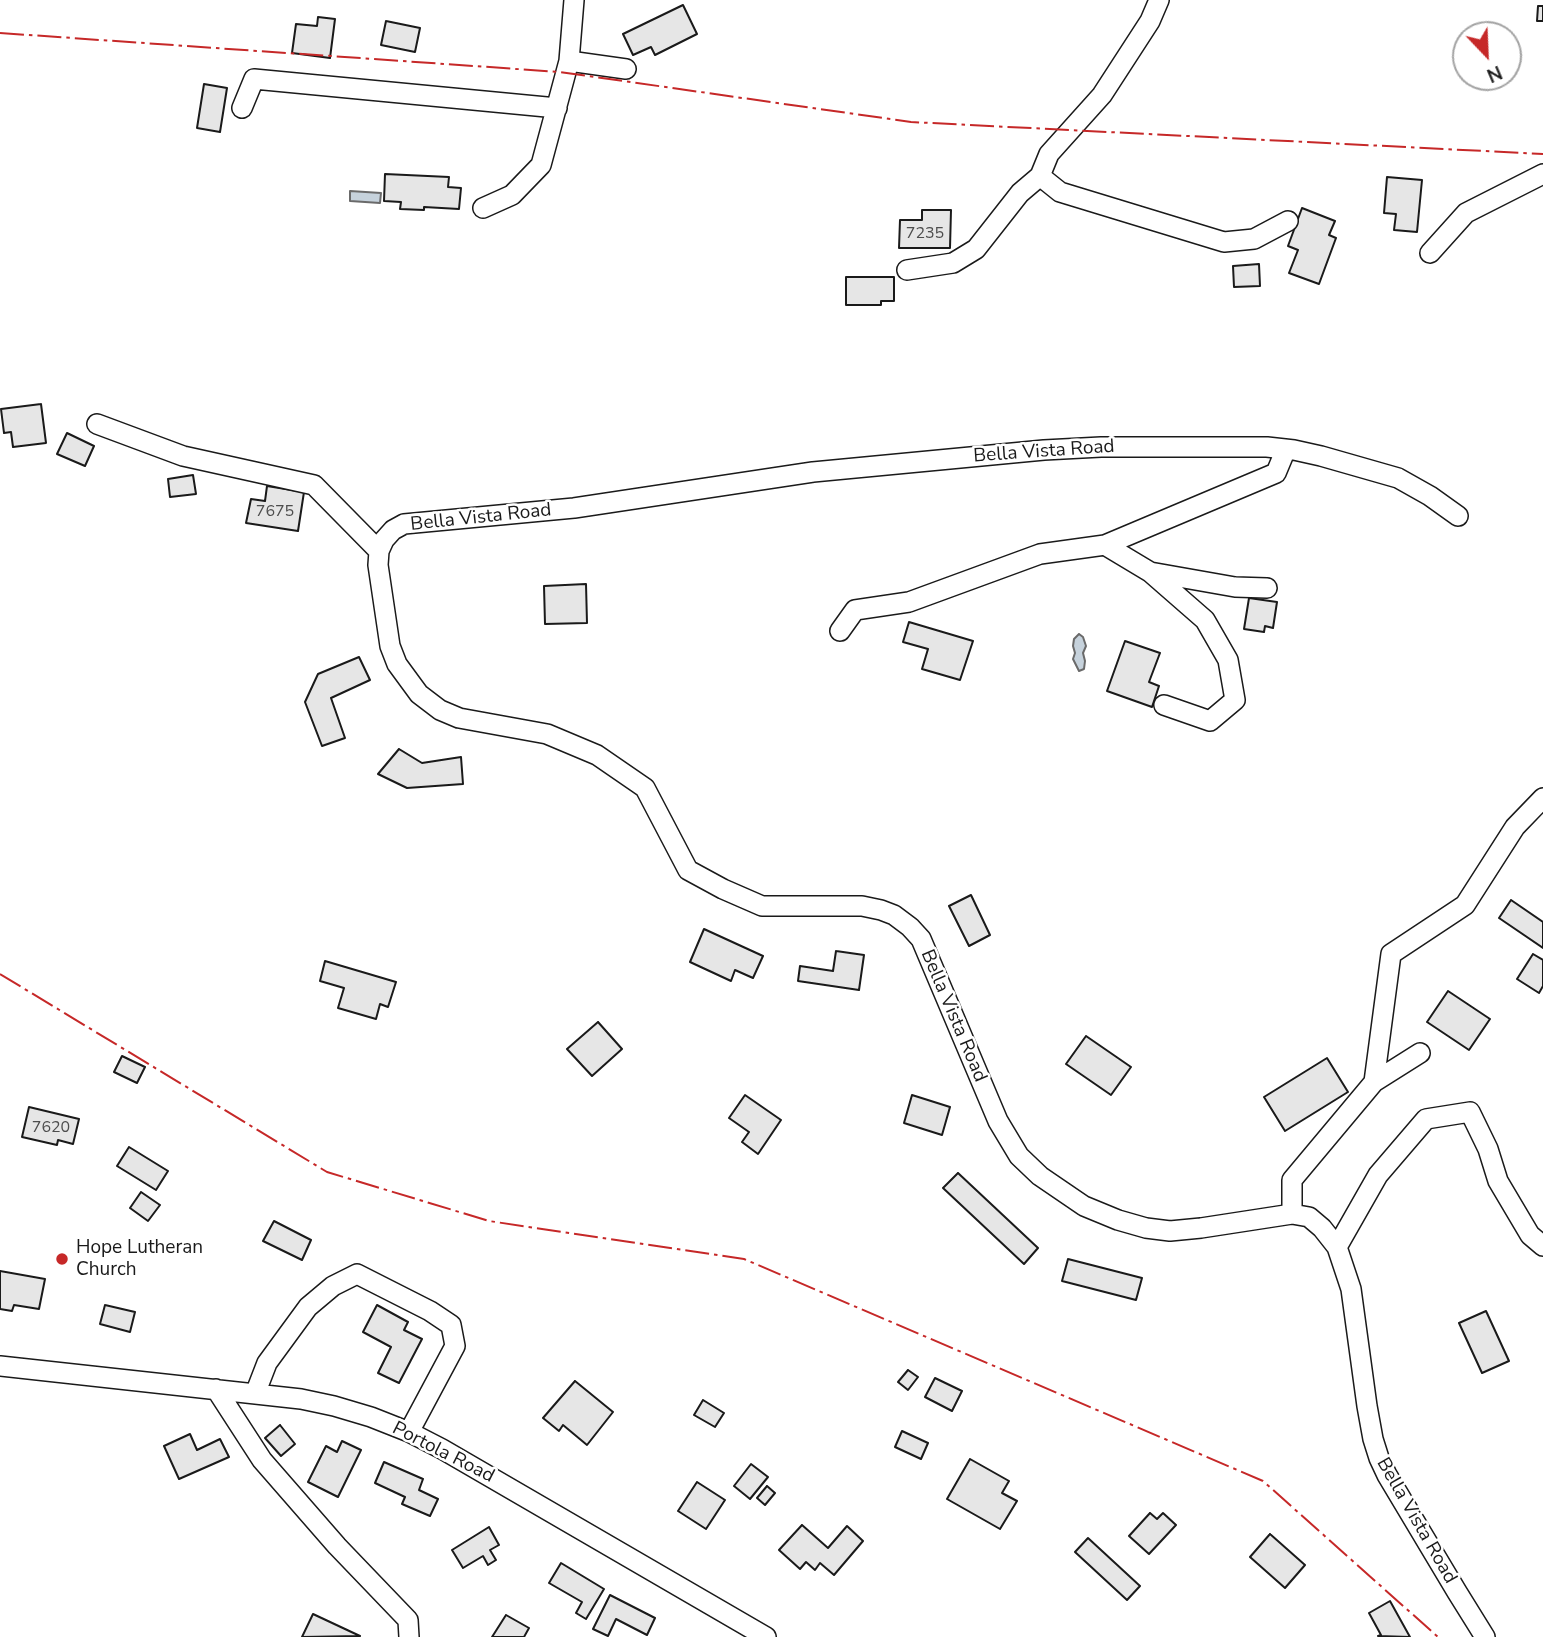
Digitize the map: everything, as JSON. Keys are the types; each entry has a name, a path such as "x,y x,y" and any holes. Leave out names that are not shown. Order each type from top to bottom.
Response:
{"street":[{"path":"483,208 512,195 541,165 569,61 574,0"},
{"path":"907,270 953,263 976,249 1020,193 1041,176 1049,155 1102,95 1150,22 1159,0"},
{"path":"569,61 626,69"},
{"path":"242,108 254,79 557,108"},
{"path":"1430,253 1466,213 1543,174"},
{"path":"1041,176 1060,192 1224,242 1254,239 1288,221"},
{"path":"97,424 183,456 314,485 379,551"},
{"name":"Bella Vista Road","path":"1458,516 1398,478 1286,449 1079,448 813,472 574,508 404,524 393,530 384,540 379,551 378,565 390,646 397,664 419,694 440,710 459,718 547,734 597,755 645,788 688,870 723,889 762,906 872,908 894,915 910,927 921,939 998,1121 1019,1156 1040,1176 1084,1206 1146,1228 1170,1231 1292,1214 1309,1217 1322,1228 1337,1247 1351,1289 1367,1406 1379,1458 1485,1637"},
{"path":"840,631 855,610 909,602 1041,554 1105,545 1276,473 1286,449"},
{"path":"1105,545 1150,572 1205,620 1228,660 1235,700 1210,721 1164,705"},
{"path":"1150,572 1235,587 1267,587"},
{"path":"1374,1082 1391,954 1465,905 1515,827 1543,798"},
{"path":"1292,1214 1292,1180 1374,1082 1420,1053"},
{"path":"1337,1247 1378,1175 1426,1119 1470,1112 1488,1149 1498,1181 1530,1235 1543,1246"},
{"path":"255,1394 267,1363 308,1307 333,1286 358,1274 430,1311 451,1325 455,1346 410,1432"},
{"name":"Portola Road","path":"0,1366 301,1399 334,1406 410,1432 766,1637"},
{"path":"216,1389 262,1460 337,1546 408,1620 409,1637"}],"shaded area":[{"path":"350,191 381,193 380,203 350,201"},
{"path":"1079,634 1086,646 1083,653 1084,669 1079,671 1073,659 1073,646 1074,639"}],"building":[{"path":"683,5 697,34 655,55 651,47 633,55 623,34"},
{"path":"1538,6 1543,6 1543,21 1537,21"},
{"path":"318,17 335,19 330,58 292,53 296,24 317,26"},
{"path":"386,21 420,28 415,52 381,45"},
{"path":"204,84 227,88 220,132 197,128"},
{"path":"385,174 449,177 448,187 461,188 459,209 400,209 401,202 384,201"},
{"path":"1387,177 1422,180 1417,232 1394,230 1396,214 1384,213"},
{"path":"1302,208 1335,221 1329,235 1336,238 1319,284 1289,273 1298,250 1288,246"},
{"path":"922,210 951,210 950,248 899,248 900,220 922,220"},
{"path":"1259,264 1260,286 1234,287 1233,266"},
{"path":"846,277 894,277 894,301 881,301 881,305 846,305"},
{"path":"41,404 46,443 13,447 11,432 4,433 1,409"},
{"path":"67,433 94,446 85,466 57,454"},
{"path":"193,475 196,494 170,497 168,479"},
{"path":"267,486 304,492 298,531 246,523 251,499 265,501"},
{"path":"586,584 587,623 545,624 544,586"},
{"path":"1249,598 1277,602 1273,628 1265,626 1264,632 1244,629"},
{"path":"909,622 973,641 960,680 922,669 928,649 903,642"},
{"path":"1125,641 1160,653 1149,682 1159,686 1152,707 1107,691"},
{"path":"359,657 370,680 331,698 345,738 322,746 305,702 318,674"},
{"path":"399,749 422,763 461,757 463,784 407,788 378,774"},
{"path":"971,895 990,935 969,946 949,906"},
{"path":"1511,900 1543,922 1543,948 1499,918"},
{"path":"704,929 763,956 753,978 735,970 731,981 690,962"},
{"path":"836,951 864,955 859,990 798,981 800,966 833,971"},
{"path":"1533,954 1543,960 1543,986 1539,993 1517,979"},
{"path":"325,961 396,982 388,1007 380,1004 376,1019 338,1008 344,988 320,981"},
{"path":"1448,991 1490,1019 1469,1050 1427,1022"},
{"path":"598,1022 622,1049 592,1076 567,1049"},
{"path":"1086,1036 1131,1067 1111,1095 1066,1064"},
{"path":"122,1056 145,1067 137,1083 114,1072"},
{"path":"1327,1058 1348,1092 1285,1131 1264,1097"},
{"path":"745,1095 781,1120 758,1154 742,1142 749,1132 729,1118"},
{"path":"912,1095 950,1107 942,1135 904,1123"},
{"path":"29,1107 79,1119 73,1144 58,1140 57,1145 22,1137"},
{"path":"129,1147 168,1171 156,1190 117,1166"},
{"path":"958,1173 1038,1248 1024,1264 943,1188"},
{"path":"141,1192 160,1205 148,1221 130,1208"},
{"path":"274,1221 311,1240 302,1260 263,1241"},
{"path":"1068,1259 1142,1278 1136,1300 1062,1281"},
{"path":"0,1271 45,1279 39,1309 14,1305 12,1311 0,1309"},
{"path":"105,1305 135,1312 130,1332 100,1324"},
{"path":"377,1305 408,1322 404,1330 422,1339 399,1383 378,1373 391,1347 363,1332"},
{"path":"1486,1311 1509,1361 1482,1373 1459,1323"},
{"path":"908,1370 918,1377 908,1390 898,1382"},
{"path":"935,1378 962,1391 952,1411 925,1397"},
{"path":"575,1381 613,1412 587,1445 563,1425 559,1431 543,1418"},
{"path":"703,1400 724,1413 715,1427 694,1415"},
{"path":"280,1425 295,1444 281,1456 265,1438"},
{"path":"902,1431 928,1443 921,1459 895,1447"},
{"path":"190,1434 197,1450 220,1439 229,1457 179,1479 164,1446"},
{"path":"342,1441 361,1450 338,1497 308,1482 326,1446 337,1452"},
{"path":"970,1459 1009,1481 1002,1493 1017,1501 1000,1529 947,1499"},
{"path":"384,1462 423,1479 419,1490 438,1499 430,1516 402,1504 405,1497 375,1483"},
{"path":"751,1464 768,1477 750,1499 734,1486"},
{"path":"697,1482 725,1500 706,1529 678,1511"},
{"path":"767,1486 775,1493 765,1505 757,1498"},
{"path":"1150,1513 1157,1519 1163,1513 1176,1525 1149,1554 1129,1536"},
{"path":"802,1525 828,1548 847,1526 863,1541 834,1575 820,1563 815,1570 806,1562 800,1569 779,1550"},
{"path":"489,1527 499,1545 490,1550 496,1560 488,1565 483,1556 463,1568 452,1550"},
{"path":"1270,1534 1305,1565 1285,1588 1250,1557"},
{"path":"1088,1538 1140,1586 1127,1600 1075,1552"},
{"path":"561,1563 604,1589 586,1619 576,1613 582,1602 549,1583"},
{"path":"610,1595 655,1618 647,1635 616,1619 608,1636 593,1629"},
{"path":"1390,1601 1410,1637 1378,1636 1381,1635 1369,1613"},
{"path":"313,1614 360,1636 302,1637"},
{"path":"506,1615 529,1628 524,1637 492,1637"}],"power":[{"path":"0,33 560,72 911,122 1543,154"},
{"path":"0,974 327,1172 489,1221 744,1259 1263,1481 1438,1637"}],"place":[{"name":"Hope Lutheran Church","path":"62,1259"}]}
